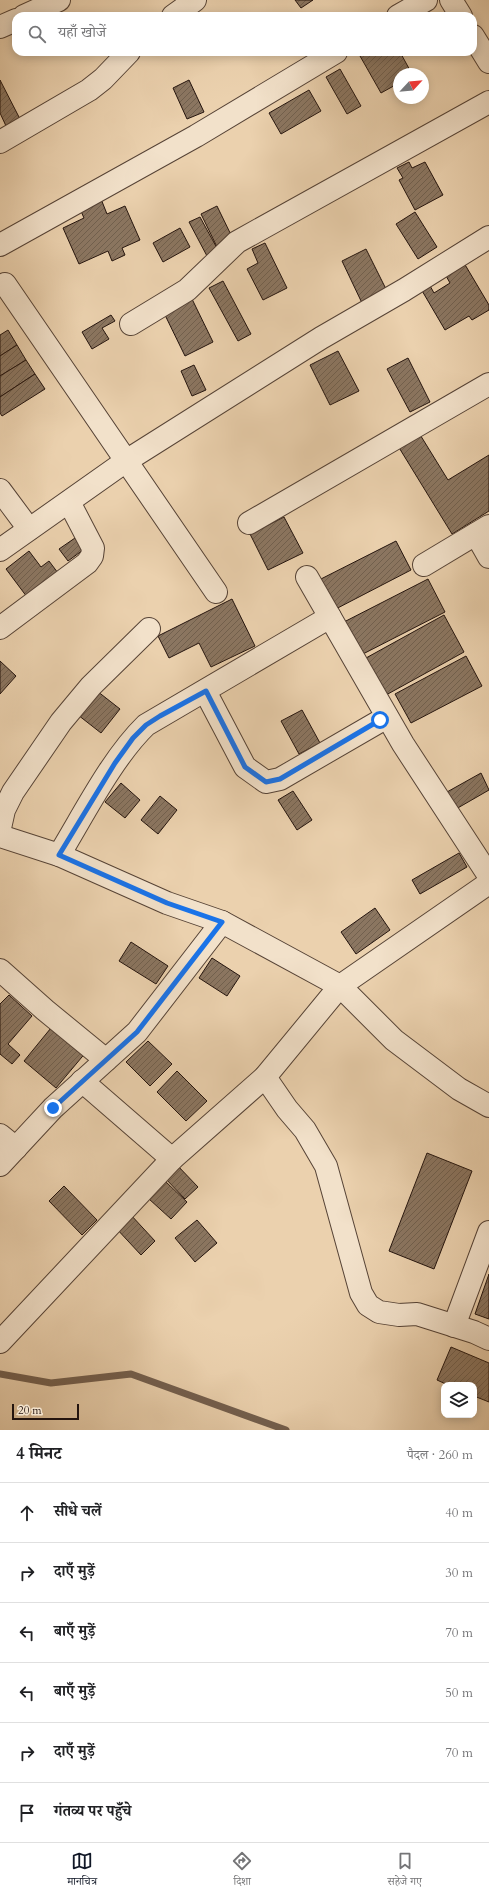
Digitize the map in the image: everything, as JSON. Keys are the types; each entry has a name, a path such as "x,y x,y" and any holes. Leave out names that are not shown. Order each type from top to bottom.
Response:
{"street":[{"path":"33,12 59,0"},
{"path":"178,12 195,0"},
{"path":"405,12 426,0"},
{"path":"451,0 458,12"},
{"path":"0,27 12,22"},
{"path":"477,42 489,62"},
{"path":"0,142 89,90 103,80 125,56"},
{"path":"0,245 196,136 329,56"},
{"path":"131,324 187,290 237,242 489,102"},
{"path":"0,550 126,461 321,338 404,290 489,237"},
{"path":"5,284 216,592"},
{"path":"249,523 489,384"},
{"path":"0,490 29,529"},
{"path":"0,628 87,563 92,556 93,548 69,502"},
{"path":"424,565 482,530 489,557"},
{"path":"307,577 415,764 489,876"},
{"path":"59,855 115,763 133,738 146,725 330,617"},
{"path":"0,828 4,810 13,792 61,722 91,686 149,628"},
{"path":"206,691 245,767 266,782 280,779 387,717"},
{"path":"0,836 59,855 167,903 222,922 340,986 394,1040 459,1089 489,1106"},
{"path":"0,1342 172,1159 265,1077 340,986 489,883"},
{"path":"0,1165 8,1141 53,1108 137,1032 222,922"},
{"path":"0,970 45,1010 106,1060"},
{"path":"265,1077 287,1109 306,1130 326,1166 361,1293 368,1305 379,1312 398,1315 417,1314 489,1339"},
{"path":"82,1081 172,1159"},
{"path":"454,1326 489,1232"}],"building":[{"path":"295,0 313,0 301,8"},
{"path":"360,56 402,56 409,68 393,68 393,86 381,93"},
{"path":"340,69 361,106 347,114 326,77"},
{"path":"0,80 20,119 6,126 0,113"},
{"path":"189,80 204,112 187,119 173,88"},
{"path":"309,90 321,111 281,134 269,113"},
{"path":"409,162 412,168 425,162 443,195 415,210 399,180 403,178 397,168"},
{"path":"101,199 107,214 125,206 140,240 122,248 125,255 112,261 108,251 79,264 63,228 84,218 80,209"},
{"path":"217,206 234,241 218,249 201,214"},
{"path":"415,212 437,247 418,259 396,224"},
{"path":"200,217 218,250 207,256 189,222"},
{"path":"180,228 190,247 163,262 153,243"},
{"path":"265,243 287,288 263,300 247,269 258,263 252,249"},
{"path":"366,249 387,291 362,303 342,261"},
{"path":"464,263 489,305 489,310 472,320 469,316 445,330 421,289 429,284 434,293 450,283 445,274"},
{"path":"223,281 251,334 238,341 209,288"},
{"path":"192,299 213,342 185,356 164,313"},
{"path":"111,315 115,321 102,328 109,339 92,349 82,332"},
{"path":"8,330 17,345 0,356 0,335"},
{"path":"17,345 26,360 0,376 0,356"},
{"path":"338,351 359,391 330,405 310,365"},
{"path":"408,358 430,402 410,412 387,369"},
{"path":"26,360 35,374 0,397 0,376"},
{"path":"194,365 206,390 192,396 181,371"},
{"path":"35,374 45,389 2,416 0,413 0,397"},
{"path":"419,433 448,480 489,455 489,511 452,534 398,446"},
{"path":"284,517 303,553 268,570 250,534"},
{"path":"75,538 83,550 68,561 59,549"},
{"path":"396,541 411,570 328,613 313,583"},
{"path":"29,551 41,567 49,561 58,573 27,597 6,569"},
{"path":"428,579 445,612 359,656 342,623"},
{"path":"232,599 255,646 211,667 199,643 169,658 158,636"},
{"path":"444,615 464,652 386,695 366,658"},
{"path":"466,656 482,686 411,723 395,694"},
{"path":"0,661 16,676 0,694"},
{"path":"97,691 120,709 101,733 78,715"},
{"path":"302,710 320,743 299,754 281,721"},
{"path":"481,773 489,790 456,809 447,792"},
{"path":"121,783 140,800 125,818 105,802"},
{"path":"293,791 312,820 297,830 278,800"},
{"path":"160,796 177,810 158,834 141,820"},
{"path":"459,853 467,867 420,894 412,880"},
{"path":"375,908 390,930 356,954 341,932"},
{"path":"131,942 168,966 156,984 119,961"},
{"path":"212,958 240,976 227,996 199,978"},
{"path":"9,995 32,1016 8,1044 20,1055 12,1064 0,1054 0,1004"},
{"path":"55,1023 87,1051 56,1088 24,1061"},
{"path":"148,1041 172,1064 150,1086 126,1062"},
{"path":"177,1071 207,1101 186,1121 157,1092"},
{"path":"427,1153 472,1171 434,1269 389,1251"},
{"path":"176,1164 198,1187 185,1199 163,1176"},
{"path":"165,1181 187,1202 171,1219 149,1199"},
{"path":"64,1186 97,1220 82,1235 49,1201"},
{"path":"130,1214 155,1241 141,1255 115,1227"},
{"path":"197,1220 217,1243 195,1262 175,1238"},
{"path":"489,1274 489,1319 475,1314"},
{"path":"451,1347 489,1363 489,1402 477,1397 477,1382 441,1382 437,1380"}],"waterway":[{"path":"0,1374 51,1383 131,1374 286,1430"}],"route":[{"path":"53,1108 137,1032 222,922 167,903 59,855 115,763 133,738 146,725 206,691 245,767 266,782 280,779 380,720"}]}
